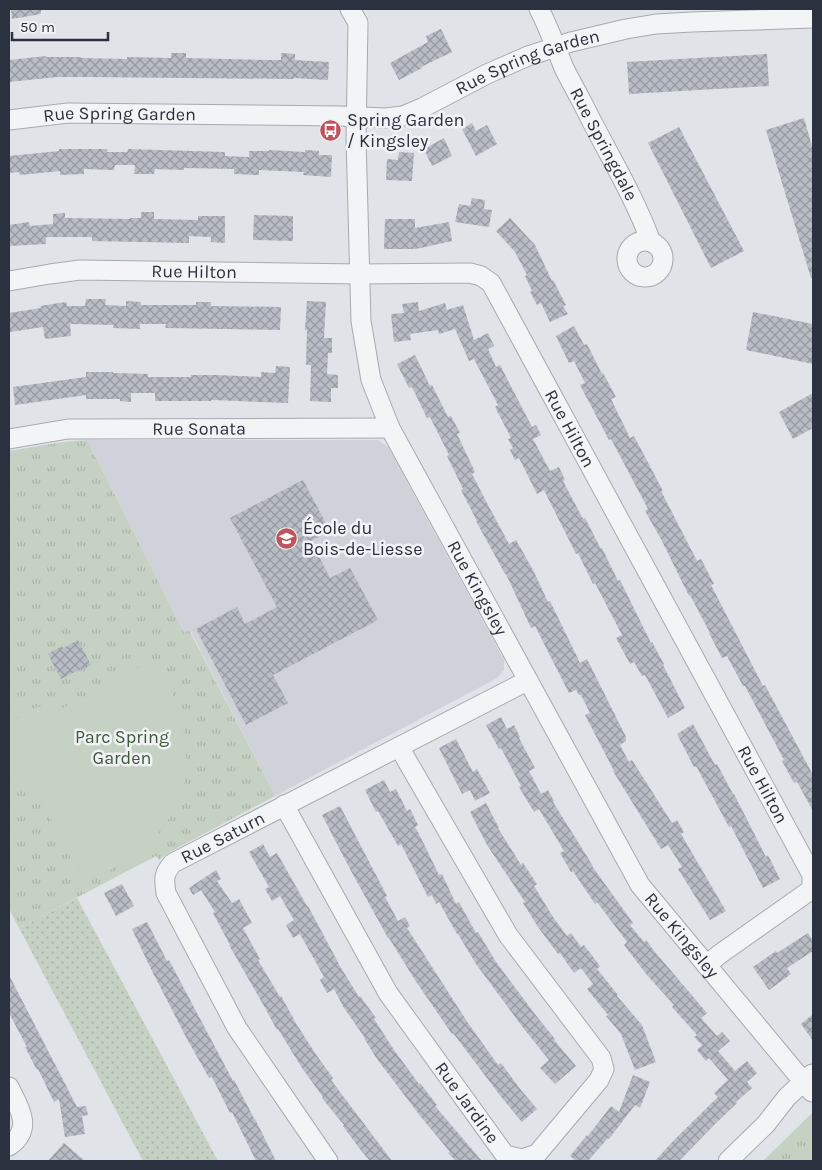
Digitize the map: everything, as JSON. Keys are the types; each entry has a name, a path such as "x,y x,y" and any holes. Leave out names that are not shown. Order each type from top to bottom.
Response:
{"street":[{"name":"Rue Kingsley","path":"350,9 358,23 357,117 361,321 371,380 390,428 640,885 706,965 811,1085"},
{"name":"Rue Springdale","path":"539,9 548,25 564,68 619,169 651,242"},
{"name":"Rue Spring Garden","path":"9,120 68,113 385,118 403,116 528,56 609,33 656,24 813,18"},
{"name":"Rue Hilton","path":"9,281 80,270 470,274 481,276 491,283 812,874 812,888 706,965"},
{"name":"Rue Sonata","path":"9,439 68,429 390,428"},
{"name":"Rue Saturn","path":"328,1161 237,1028 166,893 164,878 166,870 173,863 284,805 528,681"},
{"name":"Rue Jardine","path":"284,805 388,993 505,1154 522,1159 536,1154 599,1080 604,1069 601,1058 508,936 399,747"},
{"path":"728,1161 766,1124 798,1105 811,1085"},
{"path":"9,1087 20,1108 23,1119 21,1133 9,1146"}],"shaded area":[{"name":"École du Bois-de-Liesse","path":"87,440 378,440 388,447 504,660 504,670 497,678 275,796 190,630 184,633"}],"green space":[{"name":"Parc Spring Garden","path":"87,440 184,633 189,630 275,796 168,853 159,860 156,856 19,928 9,909 9,451"},
{"path":"151,661 168,685 177,704 182,723 186,761 182,790 167,822 151,841 122,864 84,882 29,778 17,784 9,768 9,723 39,706 46,717"},
{"path":"77,898 218,1161 143,1161 19,928"},
{"path":"813,1112 813,1161 763,1161"}],"building":[{"path":"11,9 41,9 41,14 12,19"},
{"path":"441,29 452,52 399,80 390,63 428,42 426,36"},
{"path":"171,53 186,53 186,58 269,60 281,60 281,53 295,54 295,60 329,62 328,80 294,78 57,77 9,82 9,60 46,56 127,59 127,57 171,58"},
{"path":"767,54 769,86 629,94 627,62"},
{"path":"804,118 813,150 813,277 811,278 766,130"},
{"path":"472,123 476,131 487,125 497,144 476,156 462,129"},
{"path":"679,127 744,251 711,268 648,143"},
{"path":"444,138 452,156 432,166 424,149"},
{"path":"59,149 108,149 107,152 127,152 128,149 225,152 225,156 249,157 249,151 319,151 319,155 332,155 331,177 303,175 304,172 259,170 259,175 234,174 234,169 184,168 184,170 155,169 154,174 134,174 135,165 115,165 114,170 84,169 84,174 60,175 60,171 20,175 19,172 9,173 9,156 59,151"},
{"path":"399,152 414,153 412,181 386,180 387,159 398,160"},
{"path":"472,198 485,200 484,209 492,210 489,227 455,222 459,204 470,206"},
{"path":"141,212 154,212 154,219 198,220 198,216 225,216 225,243 211,242 211,237 189,236 189,243 92,241 92,237 46,237 46,244 9,246 9,225 29,222 30,226 53,224 53,214 65,213 65,218 130,219 141,218"},
{"path":"254,215 293,216 293,241 253,240"},
{"path":"510,218 535,245 566,305 563,306 568,314 550,322 541,303 537,305 530,292 532,291 525,276 527,275 515,252 496,231"},
{"path":"385,219 415,219 415,228 449,222 452,241 416,249 384,249"},
{"path":"86,299 106,299 105,305 126,306 126,301 141,302 141,305 196,305 196,302 211,302 211,306 281,307 280,330 165,328 166,324 140,324 140,329 113,328 114,325 70,324 71,336 45,339 43,327 10,332 9,313 66,302 67,306 85,306"},
{"path":"307,301 326,302 324,338 332,338 332,353 328,353 327,374 338,375 338,388 331,388 331,402 310,401 311,365 306,365 307,330 305,330"},
{"path":"418,302 419,311 445,303 447,310 463,305 474,340 488,333 494,346 488,349 496,367 500,365 532,427 536,425 541,435 533,439 550,471 559,467 565,480 563,481 583,519 585,518 602,548 618,581 620,580 685,708 668,718 645,675 642,676 634,662 630,664 616,638 622,635 578,553 576,554 544,490 537,494 519,458 515,460 510,450 513,448 508,439 511,438 495,407 498,405 474,359 469,361 455,329 439,334 438,330 410,334 411,340 394,342 391,314 404,313 402,304"},
{"path":"753,312 813,324 813,364 746,350"},
{"path":"574,326 584,345 587,344 616,397 611,399 630,438 634,436 697,561 701,559 714,584 711,585 763,686 765,685 813,775 813,811 797,782 794,783 782,761 784,760 745,686 743,686 727,656 722,658 645,511 648,509 580,385 585,383 574,361 569,363 556,336"},
{"path":"415,355 430,386 432,385 448,417 451,416 460,433 457,434 475,472 472,474 509,544 516,540 548,602 550,601 580,663 587,659 626,737 626,741 620,745 629,762 632,760 672,823 677,820 684,832 681,834 726,911 710,920 678,869 682,867 668,845 661,849 613,771 585,715 590,713 581,695 576,690 569,693 535,626 531,628 506,574 461,490 463,489 447,456 449,455 430,417 427,418 412,387 409,388 397,364"},
{"path":"276,366 290,367 288,403 211,400 155,401 155,393 131,393 131,402 120,401 120,399 86,399 86,395 15,405 13,387 86,377 86,372 148,374 148,377 217,375 261,377 261,372 275,373"},
{"path":"813,393 813,428 793,439 779,412"},
{"path":"303,480 330,531 311,541 330,578 350,568 378,620 273,675 288,703 246,725 196,629 237,607 245,624 277,607 230,518"},
{"path":"78,640 91,665 61,679 48,654"},
{"path":"501,717 507,729 514,725 535,768 529,771 541,794 548,790 553,802 592,866 633,923 630,925 644,942 646,940 707,1013 701,1018 717,1036 722,1032 730,1041 718,1051 735,1071 747,1061 757,1073 747,1082 752,1088 679,1161 655,1161 718,1097 714,1093 728,1080 709,1058 706,1061 697,1050 702,1045 694,1037 697,1035 672,1007 674,1005 647,975 624,945 627,942 597,902 595,904 573,871 571,872 560,853 564,851 539,809 534,812 519,787 521,786 501,748 499,749 486,725"},
{"path":"693,724 780,879 763,888 731,826 729,827 677,734"},
{"path":"456,739 473,772 477,769 490,793 475,801 470,790 462,794 439,748"},
{"path":"384,780 390,792 396,789 407,811 410,809 418,825 415,827 439,875 442,874 456,904 459,902 476,933 478,932 496,962 554,1040 576,1066 555,1084 540,1068 549,1060 476,964 439,902 436,904 432,895 428,897 401,844 398,846 378,811 376,812 365,790"},
{"path":"486,803 498,828 521,865 523,863 537,884 534,886 553,917 567,936 571,933 581,947 584,945 600,966 597,969 642,1025 656,1062 635,1070 621,1034 587,989 593,984 581,968 574,973 538,927 523,903 525,902 487,845 470,812"},
{"path":"340,806 398,921 405,917 410,926 407,928 468,1023 498,1065 501,1063 537,1109 522,1122 452,1034 388,938 322,815"},
{"path":"263,844 270,857 277,853 341,968 359,997 376,1018 374,1019 394,1050 437,1105 435,1106 482,1161 456,1161 448,1153 450,1152 377,1059 334,989 327,993 320,980 324,977 300,934 293,938 286,925 294,920 280,896 272,901 265,889 269,887 249,852"},
{"path":"216,870 221,879 217,881 232,903 239,899 252,923 243,928 260,959 258,960 280,997 333,1078 331,1080 392,1161 370,1161 359,1148 344,1125 322,1098 277,1030 229,945 213,913 215,912 201,890 193,895 189,888"},
{"path":"122,884 134,906 116,916 104,893"},
{"path":"147,922 234,1080 276,1161 256,1161 232,1112 230,1113 212,1077 209,1078 187,1039 132,929"},
{"path":"808,933 813,941 813,951 787,968 791,974 769,990 753,967 776,951 777,953"},
{"path":"9,975 77,1107 86,1106 88,1115 82,1116 85,1134 65,1137 59,1099 54,1102 9,1013"},
{"path":"813,1014 813,1041 801,1024"},
{"path":"633,1075 650,1082 640,1108 635,1105 609,1139 588,1161 576,1161 570,1156 611,1106 619,1112"},
{"path":"64,1143 85,1161 48,1161"}],"place":[{"name":"Spring Garden / Kingsley","path":"331,130"},
{"name":"École du Bois-de-Liesse","path":"287,538"}]}
